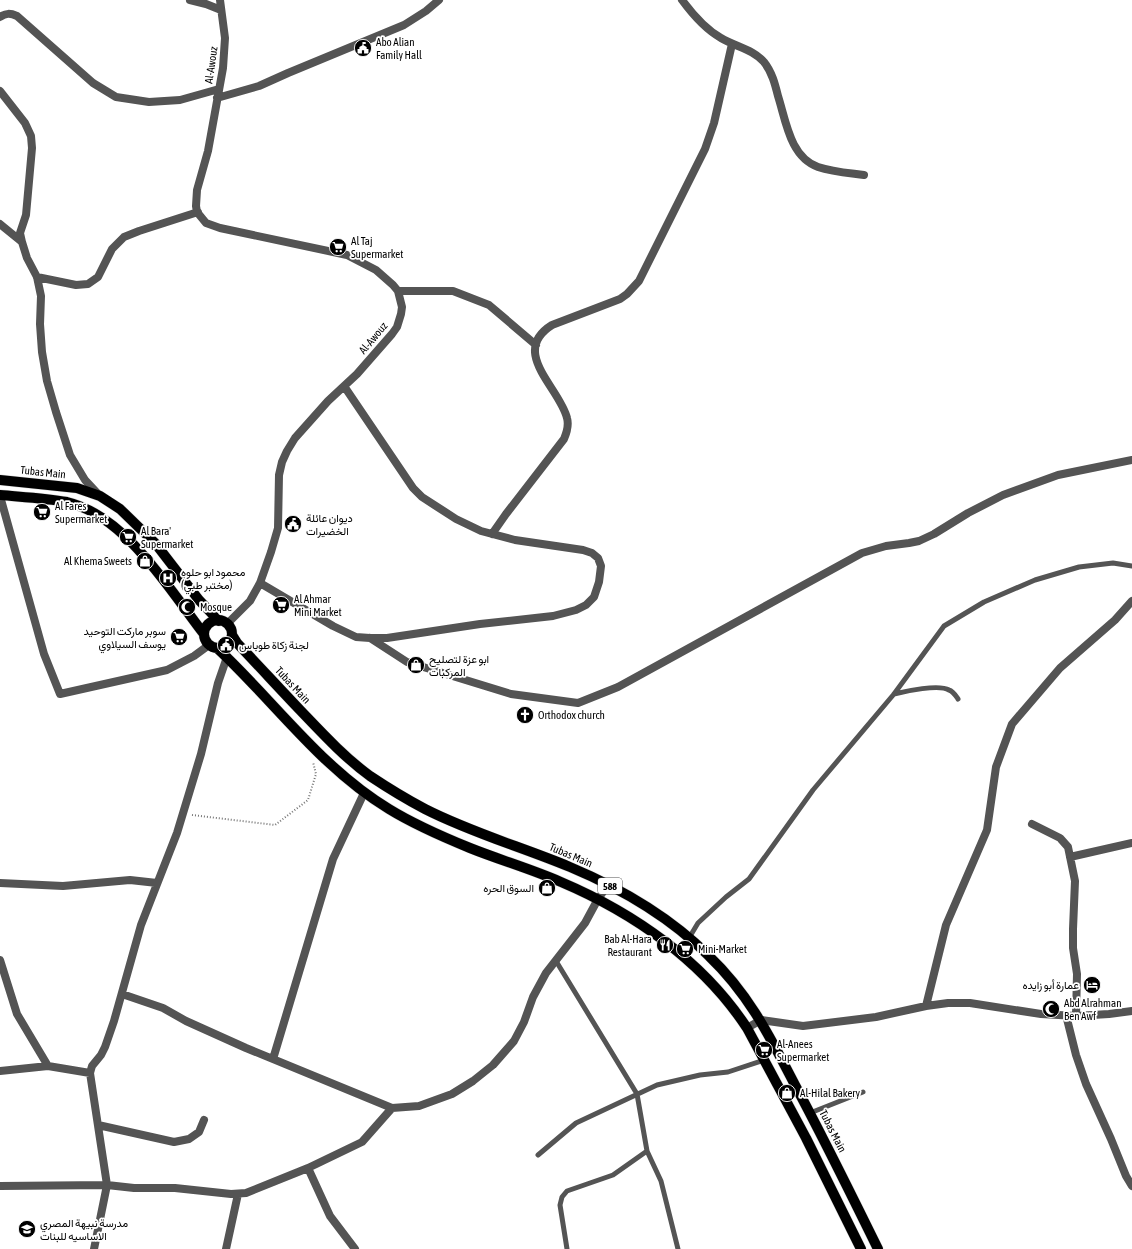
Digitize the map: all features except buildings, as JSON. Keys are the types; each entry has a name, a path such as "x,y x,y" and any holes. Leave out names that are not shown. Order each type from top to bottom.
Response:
{"main road":[{"name":"Tubas Main","path":"0,480 77,488 100,496 120,508 155,544 199,600 223,622"},
{"path":"0,496 68,502 90,510 110,523 145,558 213,647 222,648 229,643 232,631 223,622 215,621 207,626 204,634"},
{"name":"Tubas Main","path":"232,635 237,643 327,738 370,776 399,795 427,810 481,834 572,868 608,885 650,909 709,955 729,976 761,1020 810,1113 878,1249"},
{"name":"588","path":"213,647 227,657 317,752 342,776 364,793 417,824 471,848 562,882 598,899 639,923 684,956 698,969 719,990 747,1028 806,1138 861,1249"}],"street":[{"path":"190,0 221,10"},
{"name":"Al-Awouz","path":"198,212 196,206 197,190 208,151 222,68 225,38 220,0"},
{"path":"217,98 259,86 404,25 426,11 439,0"},
{"path":"682,0 701,23 721,38 752,52 768,69 773,78 794,146 799,154 811,164 818,167 864,176"},
{"path":"0,17 4,14 12,13 17,16 93,82 116,97 150,102 180,100 219,89"},
{"path":"492,534 567,433 568,424 565,412 537,364 536,345 540,336 545,330 560,322 620,299 639,281 705,149 714,123 732,44"},
{"path":"0,91 25,124 31,136 32,148 26,215 20,233 27,258 37,277 41,296 41,333 47,381 70,455 84,480 100,496"},
{"path":"37,277 76,285 88,284 98,277 112,248 130,233 198,212 206,224 216,227 347,255 376,270 398,291 453,291 488,305 536,345"},
{"path":"0,224 22,242"},
{"name":"Al-Awouz","path":"223,622 250,601 260,583 278,528 279,475 282,462 287,451 295,438 328,400 357,374 397,327 402,307 398,291"},
{"path":"260,583 333,626 356,637 370,638 387,638 480,624 553,616 576,610 586,605 594,597 600,582 601,566 598,558 592,553 583,550 515,540 481,531 456,519 417,493 344,386"},
{"path":"370,638 407,662 511,694 578,703 618,688 862,553 886,546 919,541 1003,495 1058,475 1132,460"},
{"path":"0,496 44,654 60,694 167,670 213,647"},
{"path":"926,1006 946,925 987,830 996,767 1012,724 1060,668 1115,620 1132,601"},
{"path":"94,1249 107,1184 90,1073 92,1066 101,1055 105,1047 122,994 141,925 177,833 201,754 218,683 227,657"},
{"path":"273,1059 333,859 364,793"},
{"path":"1032,824 1060,838 1068,847 1075,881 1073,948 1077,974 1076,1016"},
{"path":"1070,856 1132,843"},
{"path":"0,883 63,886 130,880 157,883"},
{"path":"122,994 163,1008 186,1021 273,1059 392,1108 419,1106 452,1094 473,1082 493,1065 514,1041 524,1022 533,997 546,973 585,923 598,899 608,885"},
{"path":"0,960 17,1014 48,1066"},
{"path":"747,1028 761,1020 803,1026 872,1018 926,1006 948,1003 964,1003 1041,1014 1076,1016 1132,1011"},
{"path":"1066,1015 1076,1055 1086,1084 1126,1176 1132,1186"},
{"path":"0,1071 48,1066 90,1073"},
{"path":"0,1186 107,1184 134,1188 175,1188 231,1194 246,1193 308,1168 362,1142 392,1108"},
{"path":"98,1125 174,1142 189,1139 199,1132 204,1120"},
{"path":"308,1168 330,1216 355,1249"},
{"path":"226,1249 238,1194"}],"lane":[{"path":"689,938 698,923 726,897 749,879 813,790 894,694 944,626 984,602 1035,580 1078,567 1114,563 1132,566"},
{"path":"894,694 908,690 940,688 950,690 958,699"},
{"path":"556,961 637,1094 647,1151 661,1181 678,1249"},
{"path":"538,1155 576,1123 657,1084 700,1075 728,1072 764,1060"},
{"path":"810,1113 863,1092"},
{"path":"567,1249 560,1205 562,1197 567,1192 613,1175 647,1151"}],"path":[{"path":"183,814 275,825 308,800 316,774 313,763 317,752"}],"place":[{"name":"Abo Alian Family Hall","path":"363,48"},
{"name":"Al Taj Supermarket","path":"338,247"},
{"name":"Al Fares Supermarket","path":"42,512"},
{"name":"ديوان عائلة الخضيرات","path":"293,524"},
{"name":"Al Bara' Supermarket","path":"128,537"},
{"name":"Al Khema Sweets","path":"145,561"},
{"name":"محمود ابو حلوه (مختبر طبي)","path":"168,578"},
{"name":"Al Ahmar Mini Market","path":"281,605"},
{"name":"Mosque","path":"187,607"},
{"name":"سوبر ماركت التوحيد يوسف السيلاوي","path":"179,637"},
{"name":"لجنة زكاة طوباس","path":"226,645"},
{"name":"ابو عزة لتصليح المركبات","path":"416,665"},
{"name":"Orthodox church","path":"525,715"},
{"name":"السوق الحره","path":"547,888"},
{"name":"Bab Al-Hara Restaurant","path":"665,945"},
{"name":"Mini-Market","path":"685,949"},
{"name":"عمارة أبو زايده","path":"1092,985"},
{"name":"Abd Alrahman Ben Awf","path":"1051,1009"},
{"name":"Al-Anees Supermarket","path":"764,1050"},
{"name":"Al-Hilal Bakery","path":"787,1093"},
{"name":"مدرسة نبيهة المصري الاساسيه للبنات","path":"27,1229"}]}
